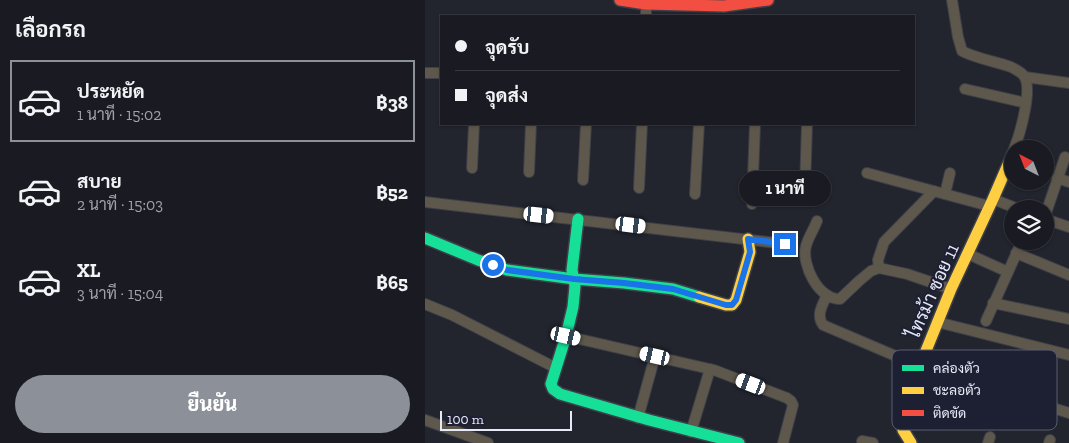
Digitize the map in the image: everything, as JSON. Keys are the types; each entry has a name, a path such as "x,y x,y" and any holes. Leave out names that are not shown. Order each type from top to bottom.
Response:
{"street":[{"path":"619,0 646,10 705,3 724,6 768,0"},
{"path":"952,0 962,51 1010,67 1025,77 1027,84 1026,103 1017,140"},
{"path":"425,72 440,73"},
{"path":"1025,77 1069,83"},
{"path":"965,89 1026,103"},
{"path":"472,168 474,125"},
{"path":"529,172 531,125"},
{"path":"583,180 586,125"},
{"path":"639,188 642,125"},
{"path":"695,194 699,125"},
{"path":"752,204 755,125"},
{"path":"805,189 807,125"},
{"path":"1050,200 1065,157"},
{"path":"867,173 945,194 1004,206"},
{"path":"945,194 951,173"},
{"name":"ไทรม้า ซอย 11","path":"926,350 951,289 1004,173"},
{"path":"1057,178 1069,182"},
{"path":"879,268 878,260 883,242 934,191"},
{"path":"425,202 785,244"},
{"path":"578,219 572,270 575,286 573,307 551,384 553,389 560,394 638,418 739,443"},
{"path":"817,221 806,246 805,256 810,276 818,287 834,300 840,299 871,271 879,268 907,274 951,289"},
{"path":"1054,221 1069,227"},
{"path":"425,238 507,270 673,289 726,305 732,305 736,300 750,252 748,239"},
{"path":"986,321 1017,250"},
{"path":"1016,253 1069,274"},
{"path":"968,254 1007,272"},
{"path":"827,295 820,310 819,320 823,325 892,354"},
{"path":"993,303 1069,318"},
{"path":"425,304 452,315 556,368"},
{"path":"937,322 1049,350"},
{"path":"566,336 710,369 791,401 793,405 783,443"},
{"path":"638,418 655,356"},
{"path":"691,432 710,369"},
{"path":"1057,409 1069,413"},
{"path":"425,420 488,443"},
{"name":"ไทรม้า ซอย 11","path":"903,430 911,443"},
{"path":"862,440 873,443"}],"traffic: fast":[{"path":"578,219 572,270 575,286 573,307 551,384 553,389 560,394 649,420 739,443"},
{"path":"425,238 507,270 673,289 699,297"}],"traffic: slow":[{"path":"926,350 951,289 1004,174"},
{"path":"699,297 732,305 736,300 750,252 748,239"},
{"path":"903,430 911,443"}],"traffic: jam":[{"path":"620,0 646,4 724,6 768,0"}],"route":[{"path":"493,265 507,270 574,279 673,289 726,305 732,305 736,300 750,252 748,239 785,244"}]}
